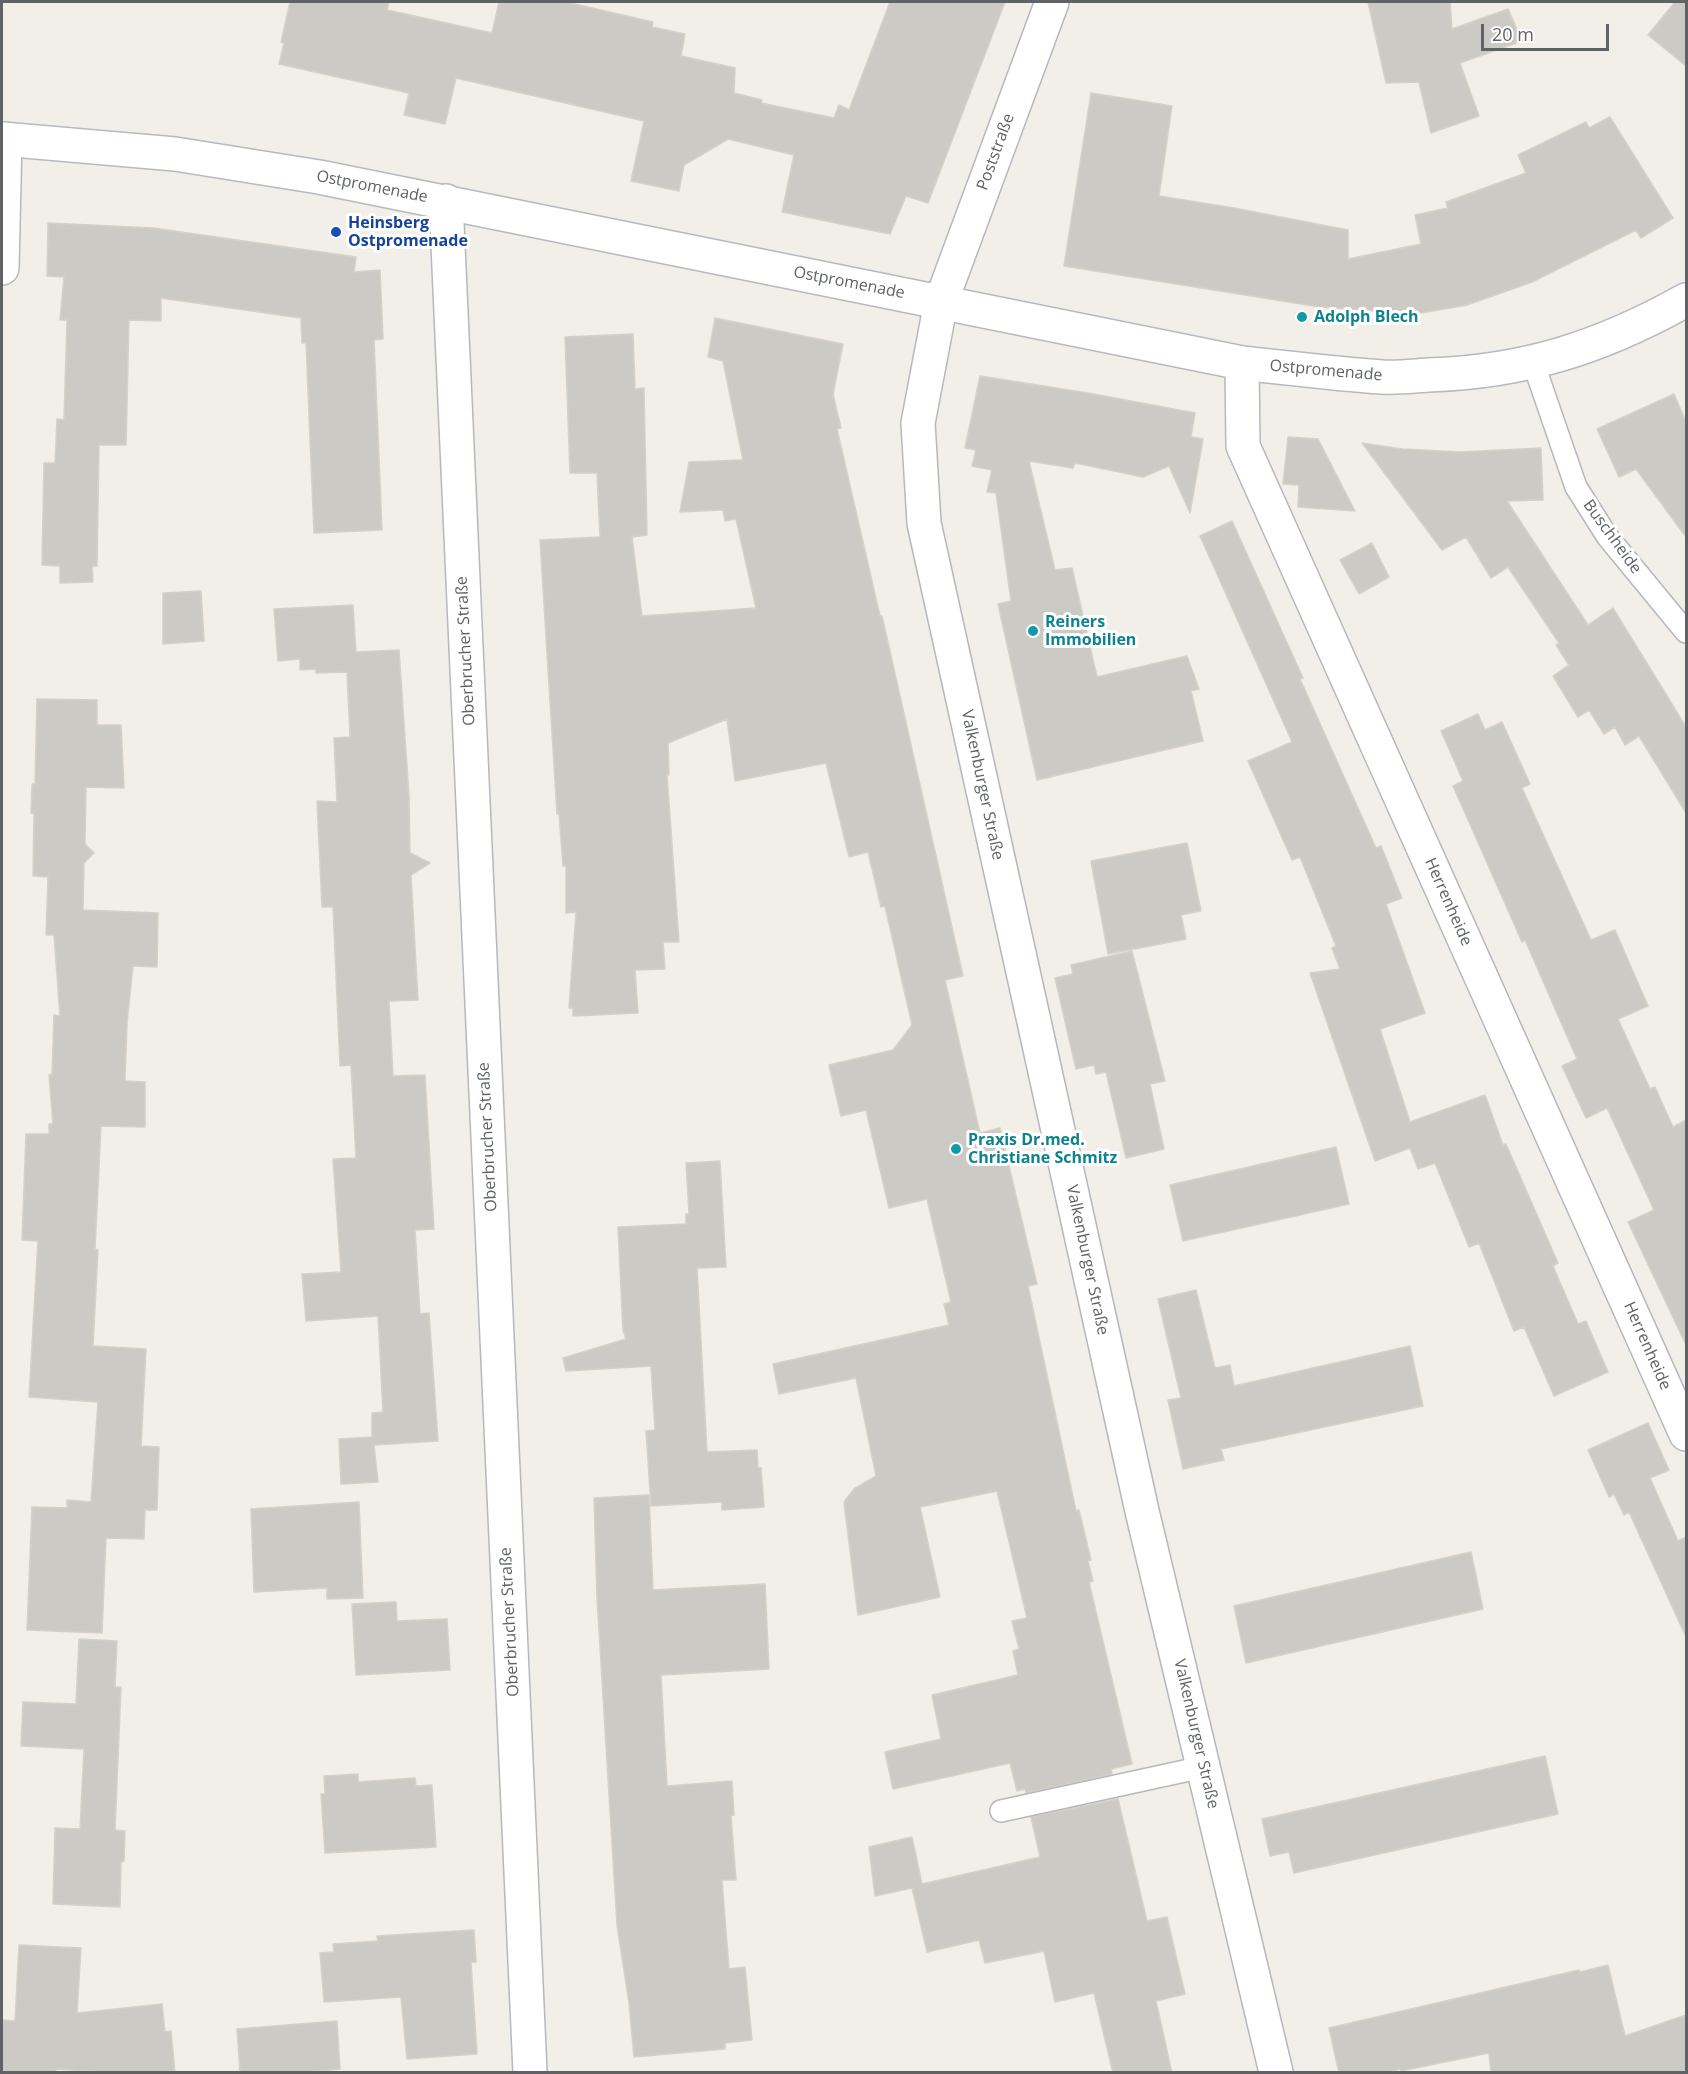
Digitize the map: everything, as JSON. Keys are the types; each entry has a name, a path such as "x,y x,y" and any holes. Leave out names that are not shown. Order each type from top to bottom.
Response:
{"street":[{"name":"Poststraße","path":"941,302 1052,2"},
{"name":"Ostpromenade","path":"3,139 175,154 319,177 1242,363 1384,377 1471,374 1533,362 1591,345 1650,320 1686,300"},
{"path":"2,268 3,139"},
{"name":"Oberbrucher Straße","path":"446,201 530,2073"},
{"name":"Valkenburger Straße","path":"941,302 918,423 924,523 1142,1511 1276,2073"},
{"name":"Herrenheide","path":"1242,363 1243,446 1686,1434"}],"lane":[{"name":"Buschheide","path":"1533,362 1576,487 1607,536 1686,632"},
{"path":"1001,1811 1203,1767"}],"building":[{"path":"290,2 389,2 387,10 492,33 499,2 566,2 653,22 652,27 685,34 681,56 735,68 734,93 762,100 761,103 834,118 839,105 849,110 890,2 1005,2 928,203 906,196 890,234 782,212 794,155 728,139 684,165 679,191 631,181 644,121 456,78 445,124 404,115 409,93 279,64 284,43 281,42"},
{"path":"1368,2 1450,2 1452,29 1508,9 1522,41 1460,63 1479,116 1431,133 1419,82 1386,83"},
{"path":"1675,2 1686,2 1686,66 1648,35"},
{"path":"1091,93 1172,106 1159,196 1348,230 1348,259 1421,244 1415,215 1448,208 1446,202 1526,173 1518,155 1586,122 1589,128 1610,117 1673,218 1641,238 1636,230 1532,282 1467,305 1415,314 1320,307 1064,266"},
{"path":"48,223 153,228 356,257 354,272 380,270 383,339 374,340 382,530 314,533 306,343 302,343 301,318 161,298 161,321 129,320 126,445 99,445 97,566 92,566 93,582 60,583 60,566 42,565 44,463 55,463 57,419 64,420 67,320 60,320 64,277 47,276"},
{"path":"715,318 843,344 833,394 841,428 837,429 880,616 882,616 963,976 945,980 980,1133 1000,1128 1037,1284 1028,1286 1076,1511 1079,1510 1091,1560 1088,1561 1093,1581 1089,1582 1132,1764 1111,1769 1112,1774 1026,1793 1025,1789 1017,1791 1010,1763 893,1789 885,1752 941,1739 932,1695 1018,1675 1013,1651 1019,1649 1012,1621 1027,1618 997,1491 920,1507 940,1597 858,1615 844,1502 854,1489 876,1476 856,1378 779,1394 773,1364 949,1325 944,1304 951,1302 927,1199 889,1208 866,1110 841,1116 829,1065 893,1050 912,1025 885,906 881,907 868,852 849,857 826,763 735,781 727,719 668,743 669,775 667,775 679,942 663,942 665,969 635,970 638,1013 573,1016 573,1008 569,1008 576,912 566,913 566,866 563,866 559,814 557,814 540,540 600,537 597,473 570,473 565,337 633,334 635,389 644,388 647,535 632,537 642,616 756,608 736,519 725,521 723,510 680,512 689,462 743,460 723,361 708,357"},
{"path":"980,376 1195,413 1191,437 1203,439 1190,513 1169,466 1143,477 1075,463 1073,468 1029,461 1055,570 1072,568 1097,677 1187,656 1199,689 1191,691 1203,741 1037,780 998,604 1011,601 996,493 987,492 992,470 972,466 976,450 965,448"},
{"path":"1674,394 1686,422 1686,537 1636,469 1619,477 1597,429"},
{"path":"1288,437 1318,439 1355,511 1298,507 1299,485 1283,484"},
{"path":"1362,443 1402,449 1460,452 1541,448 1543,500 1507,501 1588,625 1613,608 1686,727 1686,813 1639,736 1625,745 1615,727 1604,734 1589,710 1578,717 1553,676 1569,665 1556,645 1559,643 1508,567 1491,578 1466,537 1442,550"},
{"path":"1232,521 1376,848 1381,846 1402,898 1386,904 1425,1013 1380,1029 1410,1122 1485,1095 1503,1145 1506,1144 1558,1263 1553,1266 1578,1324 1586,1321 1608,1372 1554,1396 1524,1327 1514,1331 1479,1243 1469,1247 1435,1163 1418,1169 1410,1148 1375,1161 1310,973 1340,969 1332,948 1336,946 1300,857 1292,860 1248,761 1292,742 1200,536"},
{"path":"1372,543 1389,577 1359,594 1340,560"},
{"path":"201,591 204,641 163,644 163,593"},
{"path":"353,605 356,652 399,650 409,796 410,853 430,863 411,875 418,1000 389,1001 393,1076 425,1075 434,1229 415,1230 420,1314 429,1313 438,1441 374,1445 378,1482 341,1484 339,1439 372,1437 372,1413 383,1412 378,1316 306,1321 302,1274 341,1272 333,1159 356,1158 351,1065 340,1066 333,907 322,907 317,801 337,802 334,738 350,737 347,672 316,673 316,669 300,670 300,659 278,661 274,609"},
{"path":"37,699 97,700 97,725 121,725 124,788 86,787 85,844 94,853 84,863 83,910 158,913 157,967 133,966 127,1023 125,1081 145,1082 145,1127 101,1126 93,1346 146,1349 141,1446 159,1447 157,1510 145,1510 144,1539 106,1538 102,1633 27,1630 32,1507 67,1508 67,1500 91,1502 98,1402 29,1397 38,1241 22,1240 26,1134 49,1134 49,1124 53,1124 49,1075 52,1075 54,1015 60,1016 54,935 46,935 48,877 33,876 34,814 31,813 32,784 35,784"},
{"path":"1478,714 1485,730 1502,722 1530,784 1522,788 1591,940 1615,930 1648,1006 1618,1019 1650,1089 1655,1087 1673,1127 1686,1120 1686,1345 1628,1222 1654,1210 1607,1108 1586,1118 1562,1066 1577,1059 1525,940 1522,942 1453,786 1463,781 1441,731"},
{"path":"1187,843 1201,911 1181,915 1186,939 1108,954 1091,861"},
{"path":"1132,951 1165,1081 1150,1084 1164,1149 1126,1158 1106,1072 1096,1074 1094,1065 1076,1069 1055,978 1073,974 1071,965"},
{"path":"1336,1147 1349,1204 1183,1241 1170,1185"},
{"path":"720,1161 726,1267 697,1268 707,1452 757,1450 764,1507 722,1510 722,1502 651,1506 646,1431 655,1430 651,1366 566,1371 563,1358 626,1339 623,1330 618,1227 686,1224 686,1214 689,1214 686,1163"},
{"path":"1196,1290 1215,1368 1230,1365 1234,1386 1410,1346 1423,1406 1221,1449 1224,1460 1183,1469 1168,1400 1181,1398 1158,1299"},
{"path":"1648,1423 1669,1470 1650,1478 1678,1541 1686,1537 1686,1637 1629,1512 1624,1515 1614,1494 1609,1497 1588,1450"},
{"path":"649,1495 653,1590 765,1584 769,1669 661,1675 667,1786 732,1781 734,1815 731,1816 736,1880 722,1880 729,1969 745,1967 752,2040 725,2043 725,2049 634,2057 629,2003 617,1925 597,1598 594,1498"},
{"path":"359,1502 363,1598 327,1599 327,1588 254,1592 251,1509"},
{"path":"1471,1552 1483,1609 1246,1663 1234,1606"},
{"path":"396,1602 397,1621 447,1619 450,1670 356,1675 352,1604"},
{"path":"79,1639 117,1641 115,1687 121,1687 115,1830 125,1831 124,1861 121,1862 120,1907 53,1904 55,1828 80,1829 84,1749 21,1746 23,1702 76,1704"},
{"path":"1545,1756 1558,1814 1294,1873 1289,1852 1270,1856 1262,1819"},
{"path":"358,1774 358,1782 415,1778 416,1786 432,1785 436,1847 325,1853 321,1794 325,1794 324,1776"},
{"path":"1118,1799 1147,1921 1167,1917 1185,1994 1156,2001 1172,2073 1113,2073 1094,1993 1055,2002 1044,1951 985,1963 979,1940 927,1952 912,1888 875,1896 869,1847 912,1837 922,1884 1040,1857 1031,1817"},
{"path":"474,1930 476,1962 471,1962 477,2054 407,2059 401,1997 324,2002 320,1953 334,1952 333,1944 378,1941 377,1936"},
{"path":"19,1945 81,1948 77,2013 162,2004 165,2032 171,2031 175,2073 119,2073 56,2069 56,2073 2,2073 2,2020 15,2021"},
{"path":"1608,1965 1625,2036 1686,2015 1686,2073 1491,2073 1489,2053 1401,2071 1400,2069 1385,2073 1339,2073 1329,2028"},
{"path":"337,2021 340,2069 298,2073 240,2073 237,2029"}],"place":[{"name":"Heinsberg Ostpromenade","path":"336,232"},
{"name":"Adolph Blech","path":"1302,317"},
{"name":"Reiners Immobilien","path":"1033,631"},
{"name":"Praxis Dr.med. Christiane Schmitz","path":"956,1149"}]}
